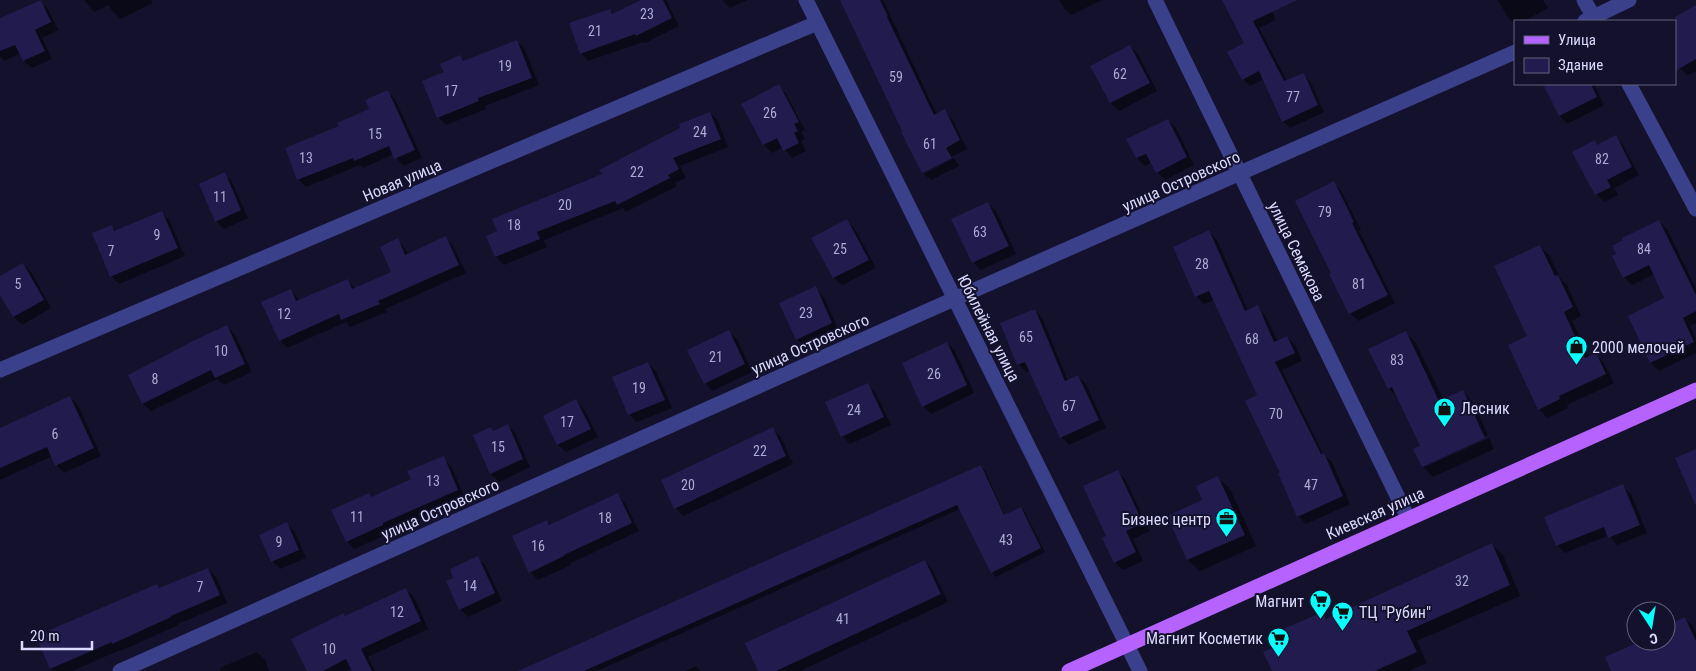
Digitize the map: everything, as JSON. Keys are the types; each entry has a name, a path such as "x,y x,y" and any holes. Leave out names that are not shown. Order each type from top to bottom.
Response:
{"main road":[{"name":"Киевская улица","path":"1069,671 1696,390"}],"street":[{"name":"Юбилейная улица","path":"806,0 1140,671"},
{"name":"улица Семакова","path":"1155,0 1408,518"},
{"path":"1584,0 1592,20 1629,0"},
{"name":"Новая улица","path":"0,370 817,23"},
{"name":"улица Островского","path":"120,671 954,299 1514,52"},
{"path":"1630,85 1696,209"}],"building":[{"path":"41,0 51,22 35,30 45,51 23,61 15,45 0,51 0,18"},
{"path":"641,0 663,0 672,18 636,36 635,34 580,54 569,23 610,9 612,14"},
{"path":"840,0 880,0 934,115 945,109 960,140 946,148 952,158 922,173"},
{"path":"1222,0 1297,0 1253,21 1284,81 1304,73 1318,105 1282,122 1259,71 1242,80 1227,52 1244,43"},
{"path":"1696,5 1696,59 1676,70 1676,20 1675,17"},
{"path":"517,40 532,78 478,98 479,101 437,118 422,81 444,72 440,64 460,55 463,61"},
{"path":"1130,45 1150,83 1110,103 1090,66"},
{"path":"779,84 799,122 794,124 798,131 794,133 799,143 783,151 777,138 763,145 741,104"},
{"path":"1544,85 1591,85 1597,97 1559,116"},
{"path":"388,90 415,150 394,159 389,146 354,161 353,158 297,180 285,148 339,126 337,123 369,109 365,100"},
{"path":"710,112 721,139 673,158 679,169 668,175 670,178 617,205 615,201 537,232 540,239 495,257 486,236 497,231 492,219 602,174 599,170 680,128 679,124"},
{"path":"1168,119 1187,157 1156,173 1146,154 1136,158 1126,139"},
{"path":"1616,135 1632,167 1607,180 1611,187 1595,195 1572,152 1595,140 1597,145"},
{"path":"225,172 241,210 215,222 199,184"},
{"path":"1334,181 1354,222 1352,223 1388,295 1349,314 1295,201"},
{"path":"988,202 1009,246 972,263 951,219"},
{"path":"162,211 178,248 110,277 92,233 112,225 114,231"},
{"path":"847,219 869,260 833,278 811,238"},
{"path":"1659,220 1696,295 1696,311 1683,318 1694,342 1650,363 1628,316 1664,298 1649,265 1623,278 1612,256 1616,254 1612,246 1623,240 1622,238"},
{"path":"1209,230 1245,311 1258,305 1274,342 1287,336 1295,353 1275,362 1321,454 1324,453 1343,496 1297,517 1278,473 1280,473 1245,401 1257,395 1209,291 1195,297 1173,247"},
{"path":"446,236 459,265 378,301 380,304 341,320 339,314 279,341 261,302 291,289 296,301 348,279 352,289 391,272 380,247 398,238 405,255"},
{"path":"1540,245 1555,276 1558,275 1573,307 1564,312 1585,358 1596,353 1606,374 1559,396 1560,399 1538,410 1508,345 1527,336 1494,266"},
{"path":"23,263 44,300 13,317 0,295 0,276"},
{"path":"816,286 832,323 796,340 779,303"},
{"path":"1035,309 1065,381 1078,375 1099,420 1060,438 1025,362 1017,365 1000,323"},
{"path":"227,325 245,364 215,378 211,370 142,404 128,375"},
{"path":"729,330 745,364 704,384 687,350"},
{"path":"1406,331 1439,401 1463,390 1485,438 1422,467 1413,449 1420,446 1392,387 1388,389 1368,349"},
{"path":"947,342 967,385 922,407 902,363"},
{"path":"648,362 665,400 628,415 612,377"},
{"path":"868,383 884,417 841,437 825,402"},
{"path":"70,396 94,448 55,466 47,447 0,468 0,428"},
{"path":"576,399 591,429 557,445 543,416"},
{"path":"508,424 523,459 490,474 473,435 491,427 493,431"},
{"path":"773,427 786,456 674,509 661,480"},
{"path":"1696,449 1696,506 1675,458"},
{"path":"444,456 458,490 383,523 383,525 346,542 331,510 369,493 371,497 411,479 407,471"},
{"path":"981,465 1004,515 1021,507 1041,548 991,573 957,505 584,671 518,671"},
{"path":"1118,470 1143,523 1126,531 1136,552 1114,563 1102,538 1106,536 1083,486"},
{"path":"1218,476 1245,535 1187,560 1167,516 1202,500 1196,486"},
{"path":"1623,484 1640,525 1608,538 1604,527 1556,546 1544,517"},
{"path":"618,493 632,523 529,573 512,536 547,520 549,525"},
{"path":"287,522 299,550 271,562 259,535"},
{"path":"1492,543 1510,585 1407,631 1417,652 1375,671 1272,671 1263,652 1281,644 1276,632 1323,612 1326,619"},
{"path":"478,556 495,593 459,610 446,581 453,578 450,569"},
{"path":"925,560 941,594 776,671 758,671 745,643"},
{"path":"208,568 220,595 112,644 112,642 50,669 36,636 157,584 159,588"},
{"path":"406,588 421,621 361,649 372,671 352,671 346,659 323,671 307,671 291,639 344,613 345,616"},
{"path":"1685,617 1696,641 1696,671 1611,671 1605,657 1626,648 1626,651 1676,651 1676,621"}],"place":[{"name":"2000 мелочей","path":"1576,366"},
{"name":"Лесник","path":"1445,427"},
{"name":"Бизнес центр","path":"1227,538"},
{"name":"Магнит","path":"1320,620"},
{"name":"ТЦ \"Рубин\"","path":"1343,631"},
{"name":"Магнит Косметик","path":"1279,657"}]}
